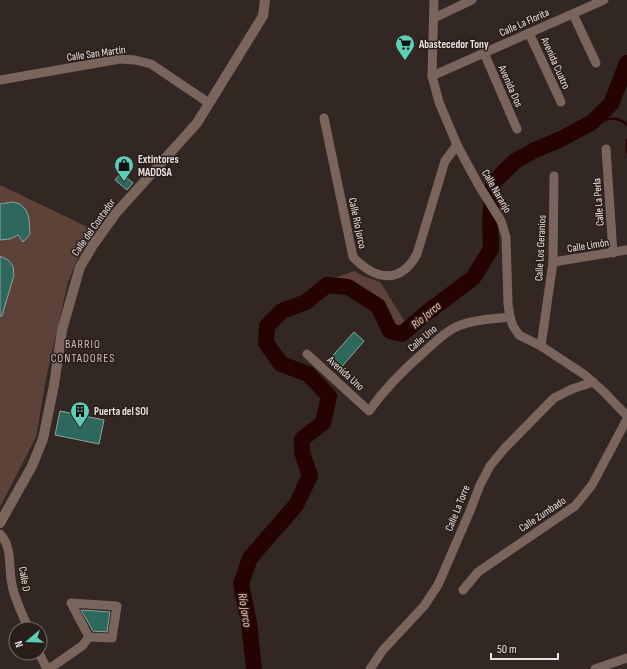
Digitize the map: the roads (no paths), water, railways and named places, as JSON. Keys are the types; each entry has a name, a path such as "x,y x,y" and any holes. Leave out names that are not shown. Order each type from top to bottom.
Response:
{"street":[{"name":"Calle del Contador","path":"0,523 32,466 43,438 54,385 62,330 80,267 93,245 116,213 196,122 263,16 265,0"},
{"name":"Calle Naranjo","path":"434,0 432,76 439,102 457,145 478,184 501,221 506,237 508,304 513,326 519,335 541,346 585,375 627,416"},
{"path":"434,18 472,0"},
{"name":"Calle La Florita","path":"432,76 604,0"},
{"path":"573,14 596,63"},
{"name":"Avenida Cuatro","path":"530,33 560,102"},
{"name":"Avenida Dos","path":"484,53 517,129"},
{"name":"Calle San Martín","path":"0,80 120,59 135,60 151,64 208,103"},
{"name":"Calle Río Jorco","path":"324,118 353,257 362,267 372,273 382,276 401,273 411,265 417,254 445,161 457,145"},
{"name":"Calle La Perla","path":"606,149 613,253"},
{"name":"Calle Los Geranios","path":"541,346 553,262 554,176"},
{"name":"Calle Limón","path":"553,262 627,250"},
{"name":"Calle Uno","path":"369,411 382,392 395,378 451,329 461,324 510,317"},
{"name":"Avenida Uno","path":"307,354 369,411"},
{"name":"Calle La Torre","path":"370,669 383,650 424,606 438,585 480,485 490,466 504,449 554,398 572,389 593,382"},
{"name":"Calle Zumbado","path":"463,590 478,572 575,506 592,485 627,419"},
{"name":"Calle D","path":"0,534 5,539 9,551 12,584 17,602 25,621"},
{"path":"48,669 82,646 89,638 112,638 117,606 71,603 89,638"},
{"path":"596,669 627,658"}],"waterway":[{"name":"Río Jorco","path":"254,669 249,623 241,584 250,558 296,505 310,476 302,452 302,439 323,423 329,396 308,374 281,364 266,343 267,326 282,311 306,302 327,285 348,287 378,306 390,331 402,334 425,314 473,278 491,249 490,222 493,183 515,161 591,123 611,104 627,63"},
{"path":"591,123 605,119 615,119 627,125"},
{"path":"627,140 627,153"}],"place":[{"name":"Abastecedor Tony","path":"405,61"},
{"name":"Extintores MADDSA","path":"124,182"},
{"name":"Puerta del SOl","path":"80,428"}],"district":[{"name":"BARRIO CONTADORES","path":"83,351"}]}
